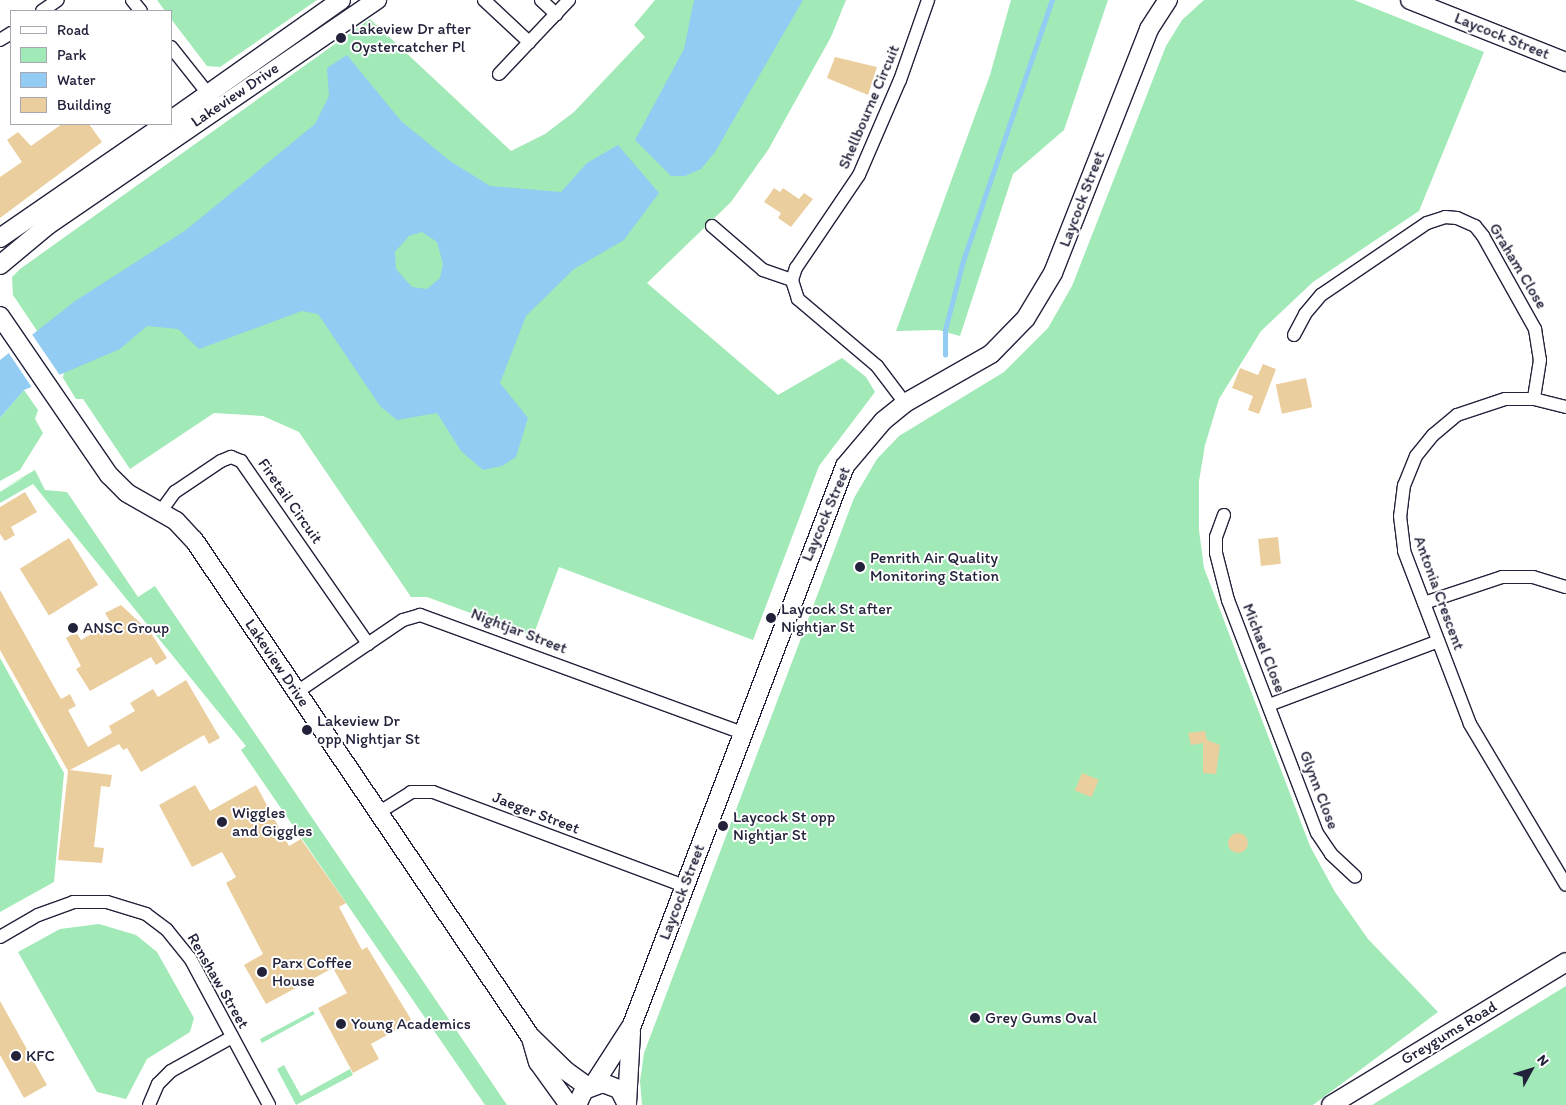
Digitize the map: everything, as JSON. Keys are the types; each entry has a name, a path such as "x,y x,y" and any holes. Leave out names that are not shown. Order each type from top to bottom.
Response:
{"street":[{"path":"43,10 58,0"},
{"path":"132,0 141,10"},
{"name":"Lakeview Drive","path":"0,264 16,247 213,100 341,0"},
{"name":"Lakeview Drive","path":"172,120 213,100 376,0"},
{"path":"484,0 530,42"},
{"path":"541,0 556,14"},
{"path":"499,74 569,0"},
{"name":"Shellbourne Circuit","path":"792,280 796,268 859,175 900,80 928,0"},
{"name":"Laycock Street","path":"577,1105 632,1025 845,466 876,428 905,403 990,354 1026,318 1041,297 1149,29 1168,0"},
{"name":"Laycock Street","path":"1410,0 1566,62"},
{"path":"172,48 213,100"},
{"name":"Lakeview Drive","path":"0,238 164,125"},
{"name":"Graham Close","path":"1294,335 1305,314 1320,295 1427,223 1439,218 1457,218 1475,226 1483,236 1535,329 1540,360 1534,399"},
{"path":"712,226 763,270 792,280 798,299 877,366 905,403"},
{"name":"Lakeview Drive","path":"0,316 118,484 161,511 194,540 530,1036 566,1072 591,1085"},
{"name":"Antonia Crescent","path":"1566,407 1534,399 1496,400 1465,411 1432,435 1412,463 1401,495 1400,529 1438,641 1480,746 1566,885"},
{"name":"Firetail Circuit","path":"161,511 175,492 221,461 231,457 241,461 368,644"},
{"name":"Michael Close","path":"1224,515 1215,544 1220,574 1269,705 1438,641"},
{"path":"1424,603 1502,577 1532,577 1566,587"},
{"name":"Nightjar Street","path":"297,692 403,620 430,616 742,733"},
{"name":"Glynn Close","path":"1269,705 1317,833 1331,854 1355,876"},
{"name":"Jaeger Street","path":"378,813 412,792 434,792 684,886"},
{"name":"Renshaw Street","path":"0,937 38,915 73,902 102,901 132,908 158,922 178,941 269,1105"},
{"name":"Greygums Road","path":"1331,1105 1566,962"},
{"name":"Laycock Street","path":"627,1105 632,1025"},
{"name":"Lakeview Drive","path":"530,1036 538,1062 569,1105"},
{"path":"149,1105 158,1084 171,1071 232,1037"},
{"path":"591,1085 615,1086 627,1105"}],"green space":[{"path":"157,0 317,0 220,67 207,66 172,20 172,10 164,10"},
{"path":"655,0 846,0 831,37 768,150 731,202 647,283 778,395 842,358 866,377 875,392 819,466 753,640 559,567 533,636 427,597 411,597 299,432 263,416 214,413 130,469 83,399 76,399 63,378 64,371 13,295 12,277 20,269 370,19 511,151 545,134 574,112 645,37 634,25"},
{"path":"1011,0 1108,0 1064,130 1013,174 960,336 938,330 896,331 990,75"},
{"path":"1204,0 1354,0 1484,52 1419,211 1313,282 1261,331 1219,399 1205,445 1199,481 1199,530 1204,568 1310,846 1335,892 1368,939 1438,1012 1313,1105 642,1105 640,1081 644,1053 854,498 877,459 899,436 1004,372 1048,328 1072,286 1166,46 1182,20"},
{"path":"24,390 38,410 35,419 43,433 20,470 0,481 0,418"},
{"path":"35,470 45,490 67,492 138,597 155,586 507,1105 485,1105 241,750 246,746 33,484 0,503 0,492 26,476 0,490"},
{"path":"0,658 64,773 54,882 0,912"},
{"path":"99,924 136,935 157,952 194,1018 190,1032 147,1059 126,1099 97,1092 18,952 60,929"},
{"path":"1566,986 1566,1105 1372,1105"},
{"path":"313,1011 315,1014 262,1043 260,1039"},
{"path":"284,1065 301,1096 350,1069 353,1075 296,1105 277,1069"}],"water":[{"path":"694,0 803,0 715,152 701,169 685,176 671,176 635,140 684,49"},
{"path":"347,55 401,121 450,161 490,186 561,192 587,163 618,145 659,193 624,240 574,269 526,316 500,383 528,418 516,457 502,466 483,470 461,451 437,413 397,420 380,406 318,314 302,311 199,349 178,329 147,326 120,349 24,390 0,418 0,360 75,301 186,230 315,124 329,96 327,68","holes":["422,232 437,242 443,264 440,278 427,289 412,287 396,269 395,252 409,236"]}],"pier":[{"path":"31,333 61,377 33,389 8,352"}],"building":[{"path":"835,57 877,67 868,95 827,78"},
{"path":"61,125 90,125 102,142 0,218 0,177 22,162 7,140 18,132 31,146"},
{"path":"774,188 780,192 783,188 799,199 804,193 813,199 791,227 778,218 781,213 764,202"},
{"path":"1263,364 1276,369 1259,414 1248,410 1253,396 1232,388 1240,368 1258,375"},
{"path":"1306,378 1312,407 1282,414 1276,384"},
{"path":"25,492 37,512 11,527 15,535 5,541 0,534 0,507"},
{"path":"1278,537 1281,564 1261,566 1258,539"},
{"path":"69,538 98,585 49,615 20,569"},
{"path":"0,590 61,699 70,694 76,706 68,710 88,747 112,733 109,726 135,711 130,703 153,689 158,697 186,680 220,738 209,744 204,735 141,772 127,748 123,750 119,744 70,770 112,775 110,787 101,786 94,847 104,848 102,863 58,860 68,771 0,650"},
{"path":"121,605 151,633 167,658 156,665 151,657 90,691 76,669 81,666 66,638 76,632 81,640 111,623 105,613"},
{"path":"1205,731 1207,740 1220,745 1216,774 1203,773 1203,743 1191,745 1188,733"},
{"path":"1082,773 1099,780 1092,797 1075,791"},
{"path":"195,785 210,811 256,785 289,846 301,839 346,903 339,907 362,950 367,947 412,1021 371,1044 379,1059 353,1073 318,1008 347,993 333,968 266,1004 244,965 263,954 226,883 236,877 222,852 192,867 159,805"},
{"path":"1238,833 1245,836 1248,843 1245,850 1238,853 1231,850 1228,843 1231,836"},
{"name":"KFC","path":"0,1001 47,1085 24,1098 0,1055"}],"waterway":[{"path":"945,355 945,330 963,261 1052,0"}],"place":[{"name":"Lakeview Dr after Oystercatcher Pl","path":"341,38"},
{"name":"Penrith Air Quality Monitoring Station","path":"860,567"},
{"name":"Laycock St after Nightjar St","path":"771,618"},
{"name":"ANSC Group","path":"73,628"},
{"name":"Lakeview Dr opp Nightjar St","path":"307,730"},
{"name":"Wiggles and Giggles","path":"222,822"},
{"name":"Laycock St opp Nightjar St","path":"723,826"},
{"name":"Parx Coffee House","path":"262,972"},
{"name":"Grey Gums Oval","path":"975,1018"},
{"name":"Young Academics","path":"341,1024"},
{"name":"KFC","path":"16,1056"}]}
